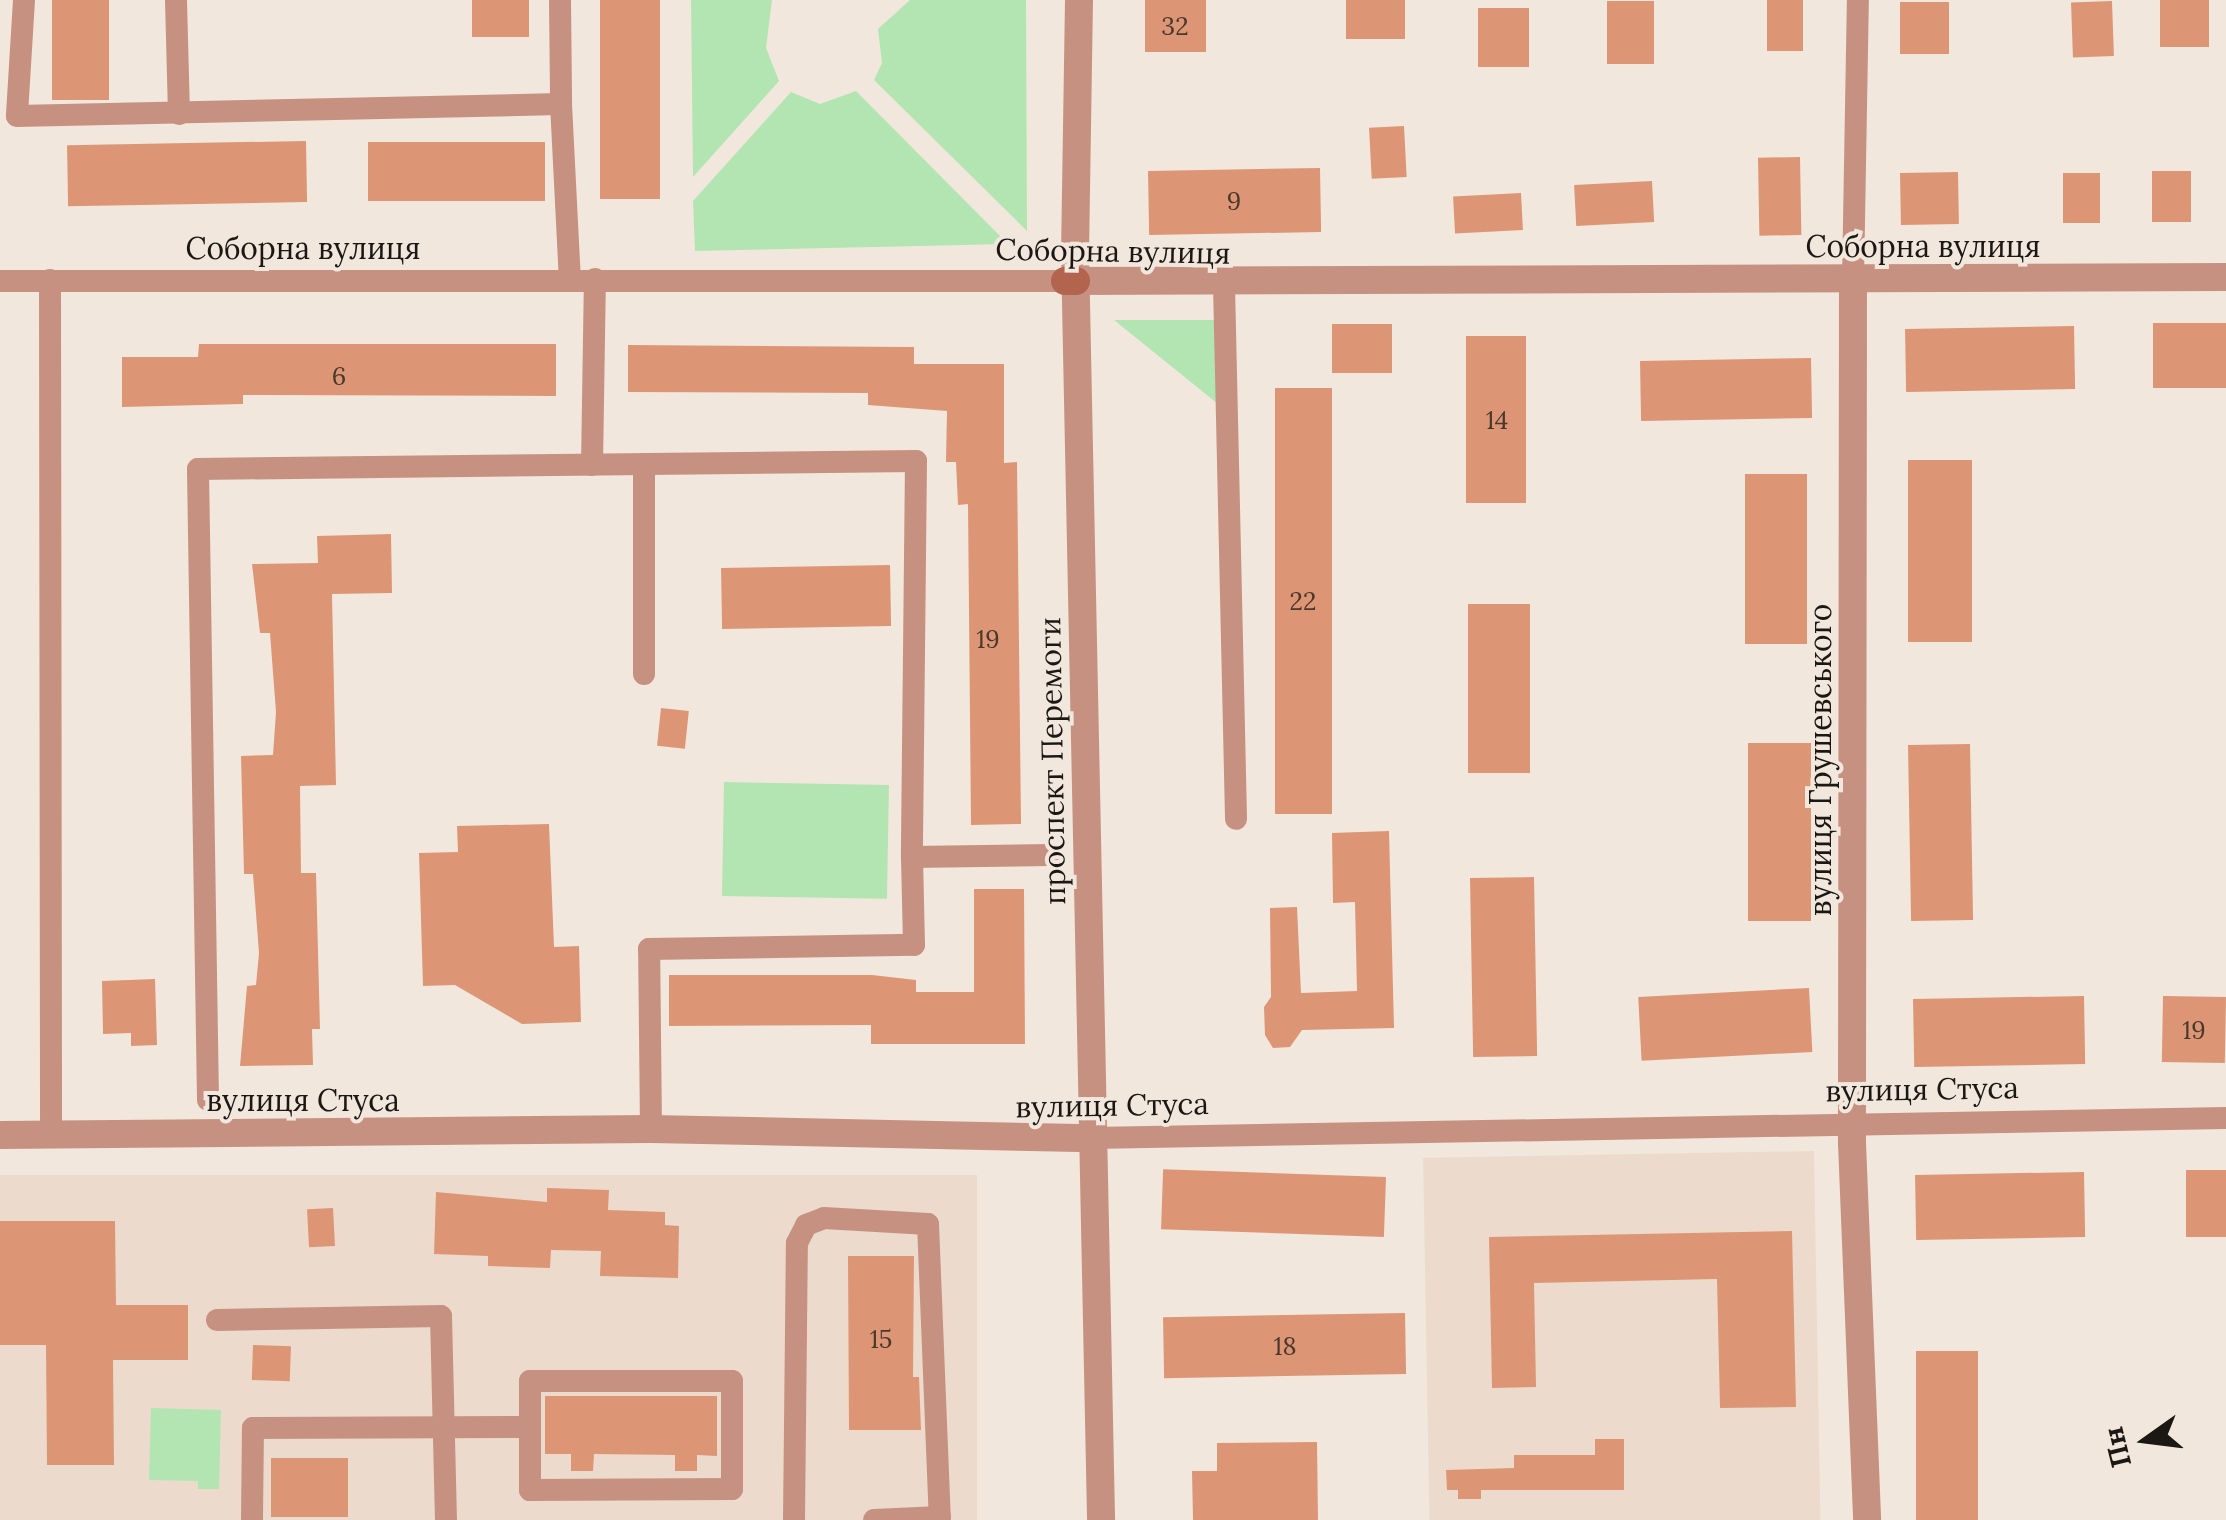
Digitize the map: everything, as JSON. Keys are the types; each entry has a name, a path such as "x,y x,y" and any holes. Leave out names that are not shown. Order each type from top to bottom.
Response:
{"street":[{"path":"24,0 17,116 561,104"},
{"path":"176,0 178,114"},
{"path":"560,0 570,280"},
{"name":"проспект Перемоги","path":"1079,0 1071,282 1102,1520"},
{"name":"вулиця Грушевського","path":"1858,0 1853,1123 1867,1520"},
{"name":"Соборна вулиця","path":"0,280 1224,285 2226,277"},
{"path":"50,280 51,1134"},
{"path":"592,465 595,280"},
{"path":"1224,285 1236,819"},
{"path":"208,1100 198,469 916,462 914,945 649,949 651,1129"},
{"path":"644,464 644,674"},
{"path":"912,857 1050,855"},
{"name":"вулиця Стуса","path":"0,1134 651,1129 1092,1138 2226,1118"},
{"path":"794,1520 797,1242 806,1225 824,1218 928,1224 940,1516 874,1520"},
{"path":"216,1320 441,1316 446,1520"},
{"path":"732,1380 732,1490 530,1490 530,1428 530,1381 732,1380"},
{"path":"252,1520 253,1428 530,1428"}],"shaded area":[{"path":"1814,1151 1820,1520 1429,1520 1423,1158"},
{"path":"0,1175 977,1175 977,1520 0,1520"}],"green space":[{"path":"691,0 772,0 766,48 779,81 693,177"},
{"path":"910,0 1026,0 1027,231 874,80 882,63 878,29"},
{"path":"856,91 1008,244 695,251 693,201 791,92 820,104"},
{"path":"1114,320 1222,320 1223,408"},
{"path":"724,782 889,785 887,899 722,896"},
{"path":"151,1408 221,1410 219,1489 198,1489 198,1481 149,1480"}],"building":[{"path":"52,0 109,0 109,100 52,100"},
{"path":"472,0 529,0 529,37 472,37"},
{"path":"600,0 660,0 660,199 600,199"},
{"path":"1145,0 1206,0 1206,52 1145,52"},
{"path":"1346,0 1405,0 1405,39 1346,39"},
{"path":"1767,0 1803,0 1803,51 1767,51"},
{"path":"2160,0 2209,0 2209,47 2160,47"},
{"path":"1607,1 1654,1 1654,64 1607,64"},
{"path":"2112,1 2114,56 2073,57 2071,2"},
{"path":"1900,2 1949,2 1949,54 1900,54"},
{"path":"1478,8 1529,8 1529,67 1478,67"},
{"path":"1404,126 1407,177 1372,179 1369,128"},
{"path":"306,141 307,202 68,206 67,145"},
{"path":"368,142 545,142 545,201 368,201"},
{"path":"1800,157 1801,235 1759,236 1758,158"},
{"path":"1320,168 1321,232 1149,235 1148,171"},
{"path":"2152,171 2191,171 2191,222 2152,222"},
{"path":"1958,172 1959,224 1901,225 1900,173"},
{"path":"2063,173 2100,173 2100,223 2063,223"},
{"path":"1652,181 1654,222 1576,226 1574,185"},
{"path":"1521,193 1523,230 1455,234 1453,197"},
{"path":"2153,323 2226,323 2226,388 2153,388"},
{"path":"1332,324 1392,324 1392,373 1332,373"},
{"path":"2074,326 2075,389 1906,392 1905,329"},
{"path":"1466,336 1526,336 1526,503 1466,503"},
{"path":"199,344 556,344 556,396 243,395 243,404 122,407 122,357 198,357"},
{"path":"628,345 914,347 914,364 1004,364 1004,463 1017,462 1021,824 971,825 968,504 958,505 956,462 946,462 947,411 868,405 868,393 628,392"},
{"path":"1811,358 1812,418 1641,421 1640,361"},
{"path":"1275,388 1332,388 1332,814 1275,814"},
{"path":"1908,460 1972,460 1972,642 1908,642"},
{"path":"1745,474 1807,474 1807,644 1745,644"},
{"path":"391,534 392,593 332,594 336,785 300,786 301,873 316,873 320,1029 312,1029 313,1065 240,1066 247,986 256,985 259,953 253,874 244,874 241,756 273,755 276,712 270,633 260,633 252,564 318,563 317,536"},
{"path":"890,565 891,626 722,629 721,568"},
{"path":"1468,604 1530,604 1530,773 1468,773"},
{"path":"661,708 689,711 685,749 657,746"},
{"path":"1748,743 1811,743 1811,921 1748,921"},
{"path":"1970,744 1973,920 1911,921 1908,745"},
{"path":"549,824 554,947 579,946 581,1022 522,1024 455,985 423,986 419,853 458,852 457,826"},
{"path":"1389,831 1394,1028 1302,1030 1290,1047 1273,1048 1265,1035 1264,1007 1271,997 1270,908 1297,907 1301,993 1357,991 1355,902 1333,903 1332,833"},
{"path":"1534,877 1537,1056 1473,1057 1470,878"},
{"path":"974,889 1024,889 1025,1044 871,1044 871,1025 669,1026 669,975 872,975 916,980 916,992 974,992"},
{"path":"155,979 157,1045 131,1046 131,1033 103,1034 102,981"},
{"path":"1809,988 1812,1052 1642,1061 1638,997"},
{"path":"2084,996 2085,1064 1914,1067 1913,999"},
{"path":"2163,996 2226,997 2225,1063 2162,1062"},
{"path":"1163,1169 1386,1177 1384,1237 1161,1229"},
{"path":"2186,1170 2226,1170 2226,1237 2186,1237"},
{"path":"2084,1172 2085,1237 1916,1240 1915,1175"},
{"path":"547,1188 609,1190 608,1210 665,1212 665,1225 679,1226 678,1278 600,1276 601,1251 551,1250 550,1268 488,1266 488,1256 434,1254 436,1192 547,1202"},
{"path":"333,1208 335,1246 309,1247 307,1209"},
{"path":"0,1221 115,1221 116,1305 188,1305 188,1360 113,1360 114,1465 47,1465 46,1345 0,1345"},
{"path":"1792,1231 1796,1407 1720,1408 1717,1279 1534,1283 1536,1387 1492,1388 1489,1237"},
{"path":"848,1256 914,1256 913,1377 919,1377 921,1430 849,1430"},
{"path":"1405,1313 1406,1374 1164,1378 1163,1317"},
{"path":"253,1345 291,1346 290,1381 252,1380"},
{"path":"1916,1351 1978,1351 1978,1520 1916,1520"},
{"path":"545,1396 717,1396 717,1456 697,1455 697,1471 675,1471 675,1455 594,1454 593,1471 571,1471 571,1454 545,1454"},
{"path":"1595,1439 1624,1439 1624,1490 1481,1490 1481,1499 1458,1499 1458,1490 1447,1490 1446,1470 1514,1468 1514,1455 1595,1455"},
{"path":"1317,1442 1318,1520 1193,1520 1192,1471 1217,1471 1217,1443"},
{"path":"271,1458 348,1458 348,1517 271,1517"}]}
